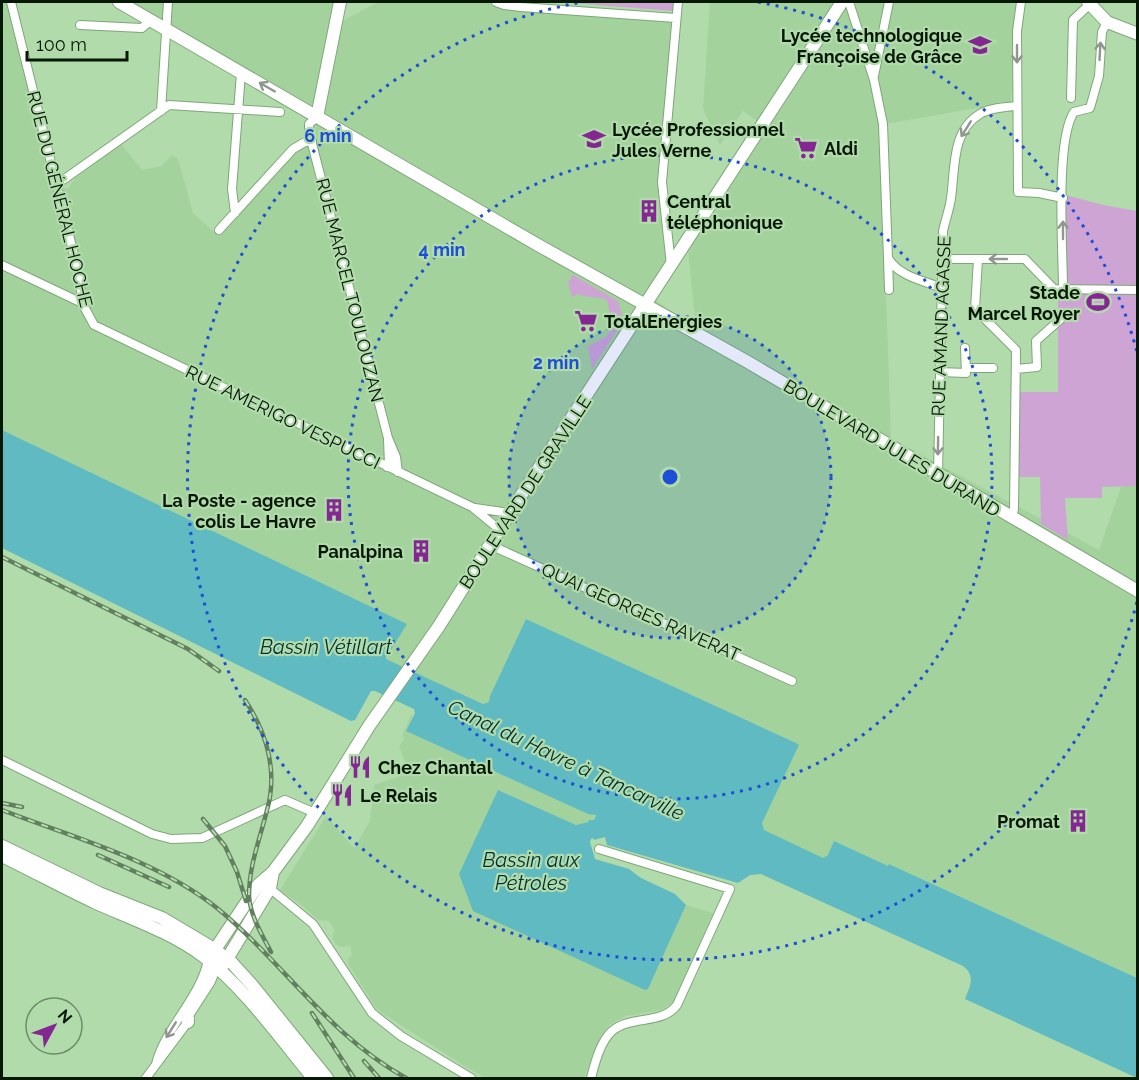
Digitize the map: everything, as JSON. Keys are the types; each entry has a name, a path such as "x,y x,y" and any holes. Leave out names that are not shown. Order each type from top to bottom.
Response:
{"main road":[{"name":"BOULEVARD JULES DURAND","path":"119,2 151,20 166,25 241,73 317,117 646,306 747,361 1137,591"},
{"path":"317,117 340,2"},
{"name":"BOULEVARD DE GRAVILLE","path":"315,813 842,2"},
{"path":"1089,3 1107,22 1137,34"},
{"path":"188,1022 187,1015 209,981 217,959 273,872 315,813"},
{"path":"2,846 99,894 162,918 252,985"},
{"path":"2,856 217,959 269,1016 289,1033"},
{"path":"217,959 235,944 266,884"},
{"path":"235,944 252,985 327,1078"},
{"path":"217,959 311,1078"}],"street":[{"name":"RUE DU GÉNÉRAL HOCHE","path":"11,2 80,281 82,303 94,325"},
{"path":"161,111 168,2"},
{"path":"496,2 521,7 676,18"},
{"path":"671,265 662,183 678,2"},
{"path":"849,2 874,80 883,124 889,290"},
{"path":"874,80 889,2"},
{"path":"1020,2 1017,31 1018,192 1063,198"},
{"path":"1071,98 1073,20 1089,3"},
{"path":"80,26 142,28 151,20"},
{"path":"1063,288 1065,137 1074,112 1090,108 1099,76 1102,32 1107,22"},
{"path":"235,213 232,189 241,73"},
{"path":"56,185 169,105 280,112"},
{"name":"RUE AMAND AGASSE","path":"938,474 943,231 950,203 955,157 962,136 973,119 982,113 1017,106"},
{"name":"RUE MARCEL TOULOUZAN","path":"317,117 312,141 398,472"},
{"path":"219,230 293,149 312,141"},
{"path":"888,258 895,268 942,288"},
{"path":"942,259 1025,259 1054,289 1137,290"},
{"path":"978,259 975,309 1016,350 1014,510 1012,518"},
{"path":"2,265 82,303"},
{"path":"1016,369 1036,367 1036,341 1064,316"},
{"name":"RUE AMERIGO VESPUCCI","path":"94,325 472,507 500,530"},
{"path":"940,372 966,373 965,348"},
{"path":"966,368 993,368"},
{"name":"RUE MARCEL TOULOUZAN","path":"387,467 389,464 388,438"},
{"name":"RUE AMERIGO VESPUCCI","path":"472,507 510,513"},
{"name":"QUAI GEORGES RAVERAT","path":"490,544 792,681"},
{"path":"2,760 152,834 171,839 202,838 285,800 315,813"},
{"path":"591,1078 601,1048 611,1032 626,1022 668,1014 677,1005 730,889 598,849"},
{"path":"266,884 313,924 372,1013 401,1036 471,1078"},
{"path":"155,1065 166,1038 217,959"},
{"path":"146,1078 165,1056 188,1022"}],"shaded area":[{"path":"2,2 11,2 56,185 68,189 76,177 121,144 142,170 162,166 172,155 178,159 193,213 216,234 305,142 317,117 119,2 335,2 331,27 378,2 520,2 672,14 659,186 666,249 665,266 647,294 696,328 688,250 764,126 743,111 720,145 703,109 710,2 1017,2 1011,102 880,125 891,439 1099,550 1137,441 1137,978 890,864 888,866 834,841 828,856 823,858 765,831 762,823 799,745 796,743 526,619 489,702 483,704 386,659 386,655 407,624 2,430"},
{"path":"561,2 674,2 673,11"},
{"name":"Stade Marcel Royer","path":"1058,193 1137,211 1137,486 1102,487 1102,498 1065,498 1068,540 1041,524 1040,477 1019,477 1019,392 1058,392"},
{"path":"573,275 618,301 623,321 592,369 588,346 606,337 613,328 607,300 578,294 572,297 568,282"},
{"path":"411,715 413,716 406,731 588,814 595,814 594,820 576,825 498,790 645,990 648,989 686,905 713,913 675,1001 661,1010 626,1016 609,1025 601,1035 584,1078 486,1078 466,1067 382,1013 374,1005 349,965 348,959 352,955 350,946 337,945 333,940 335,931 329,921 318,920 280,890 326,816 354,848 370,821 374,785 409,773 399,746 405,738 402,736"}],"water":[{"path":"2,430 407,624 386,655 386,659 483,704 489,702 526,619 796,743 799,745 762,823 764,830 823,858 828,855 834,841 1137,978 1137,1078 965,999 971,977 963,966 761,874 750,875 738,883 607,845 605,837 591,839 595,859 629,869 641,878 675,894 686,905 648,989 645,990 473,911 459,874 498,790 576,825 594,820 596,815 588,814 406,731 415,713 414,709 375,691 371,691 355,720 351,721 2,548"}],"railway":[{"path":"2,557 188,649 219,671"},
{"path":"245,700 265,739 271,767 270,796 249,885 254,918 271,952"},
{"path":"2,803 22,807"},
{"path":"2,810 113,851 193,891 217,908 241,930 329,1020 378,1060 406,1078"},
{"path":"203,819 225,846 237,872 246,901"},
{"path":"98,855 169,887"},
{"path":"312,1013 354,1078"},
{"path":"364,1061 379,1078"}],"place":[{"name":"Lycée technologique Françoise de Grâce","path":"980,45"},
{"name":"Lycée Professionnel Jules Verne","path":"594,139"},
{"name":"Aldi","path":"806,148"},
{"name":"Central téléphonique","path":"649,211"},
{"name":"Stade Marcel Royer","path":"1098,302"},
{"name":"TotalEnergies","path":"586,321"},
{"name":"La Poste - agence colis Le Havre","path":"334,510"},
{"name":"Panalpina","path":"421,551"},
{"name":"Chez Chantal","path":"360,767"},
{"name":"Le Relais","path":"342,795"},
{"name":"Promat","path":"1078,821"}],"water label":[{"name":"Bassin Vétillart","path":"326,647"},
{"name":"Canal du Havre à Tancarville","path":"566,760"},
{"name":"Bassin aux Pétroles","path":"531,872"}]}
